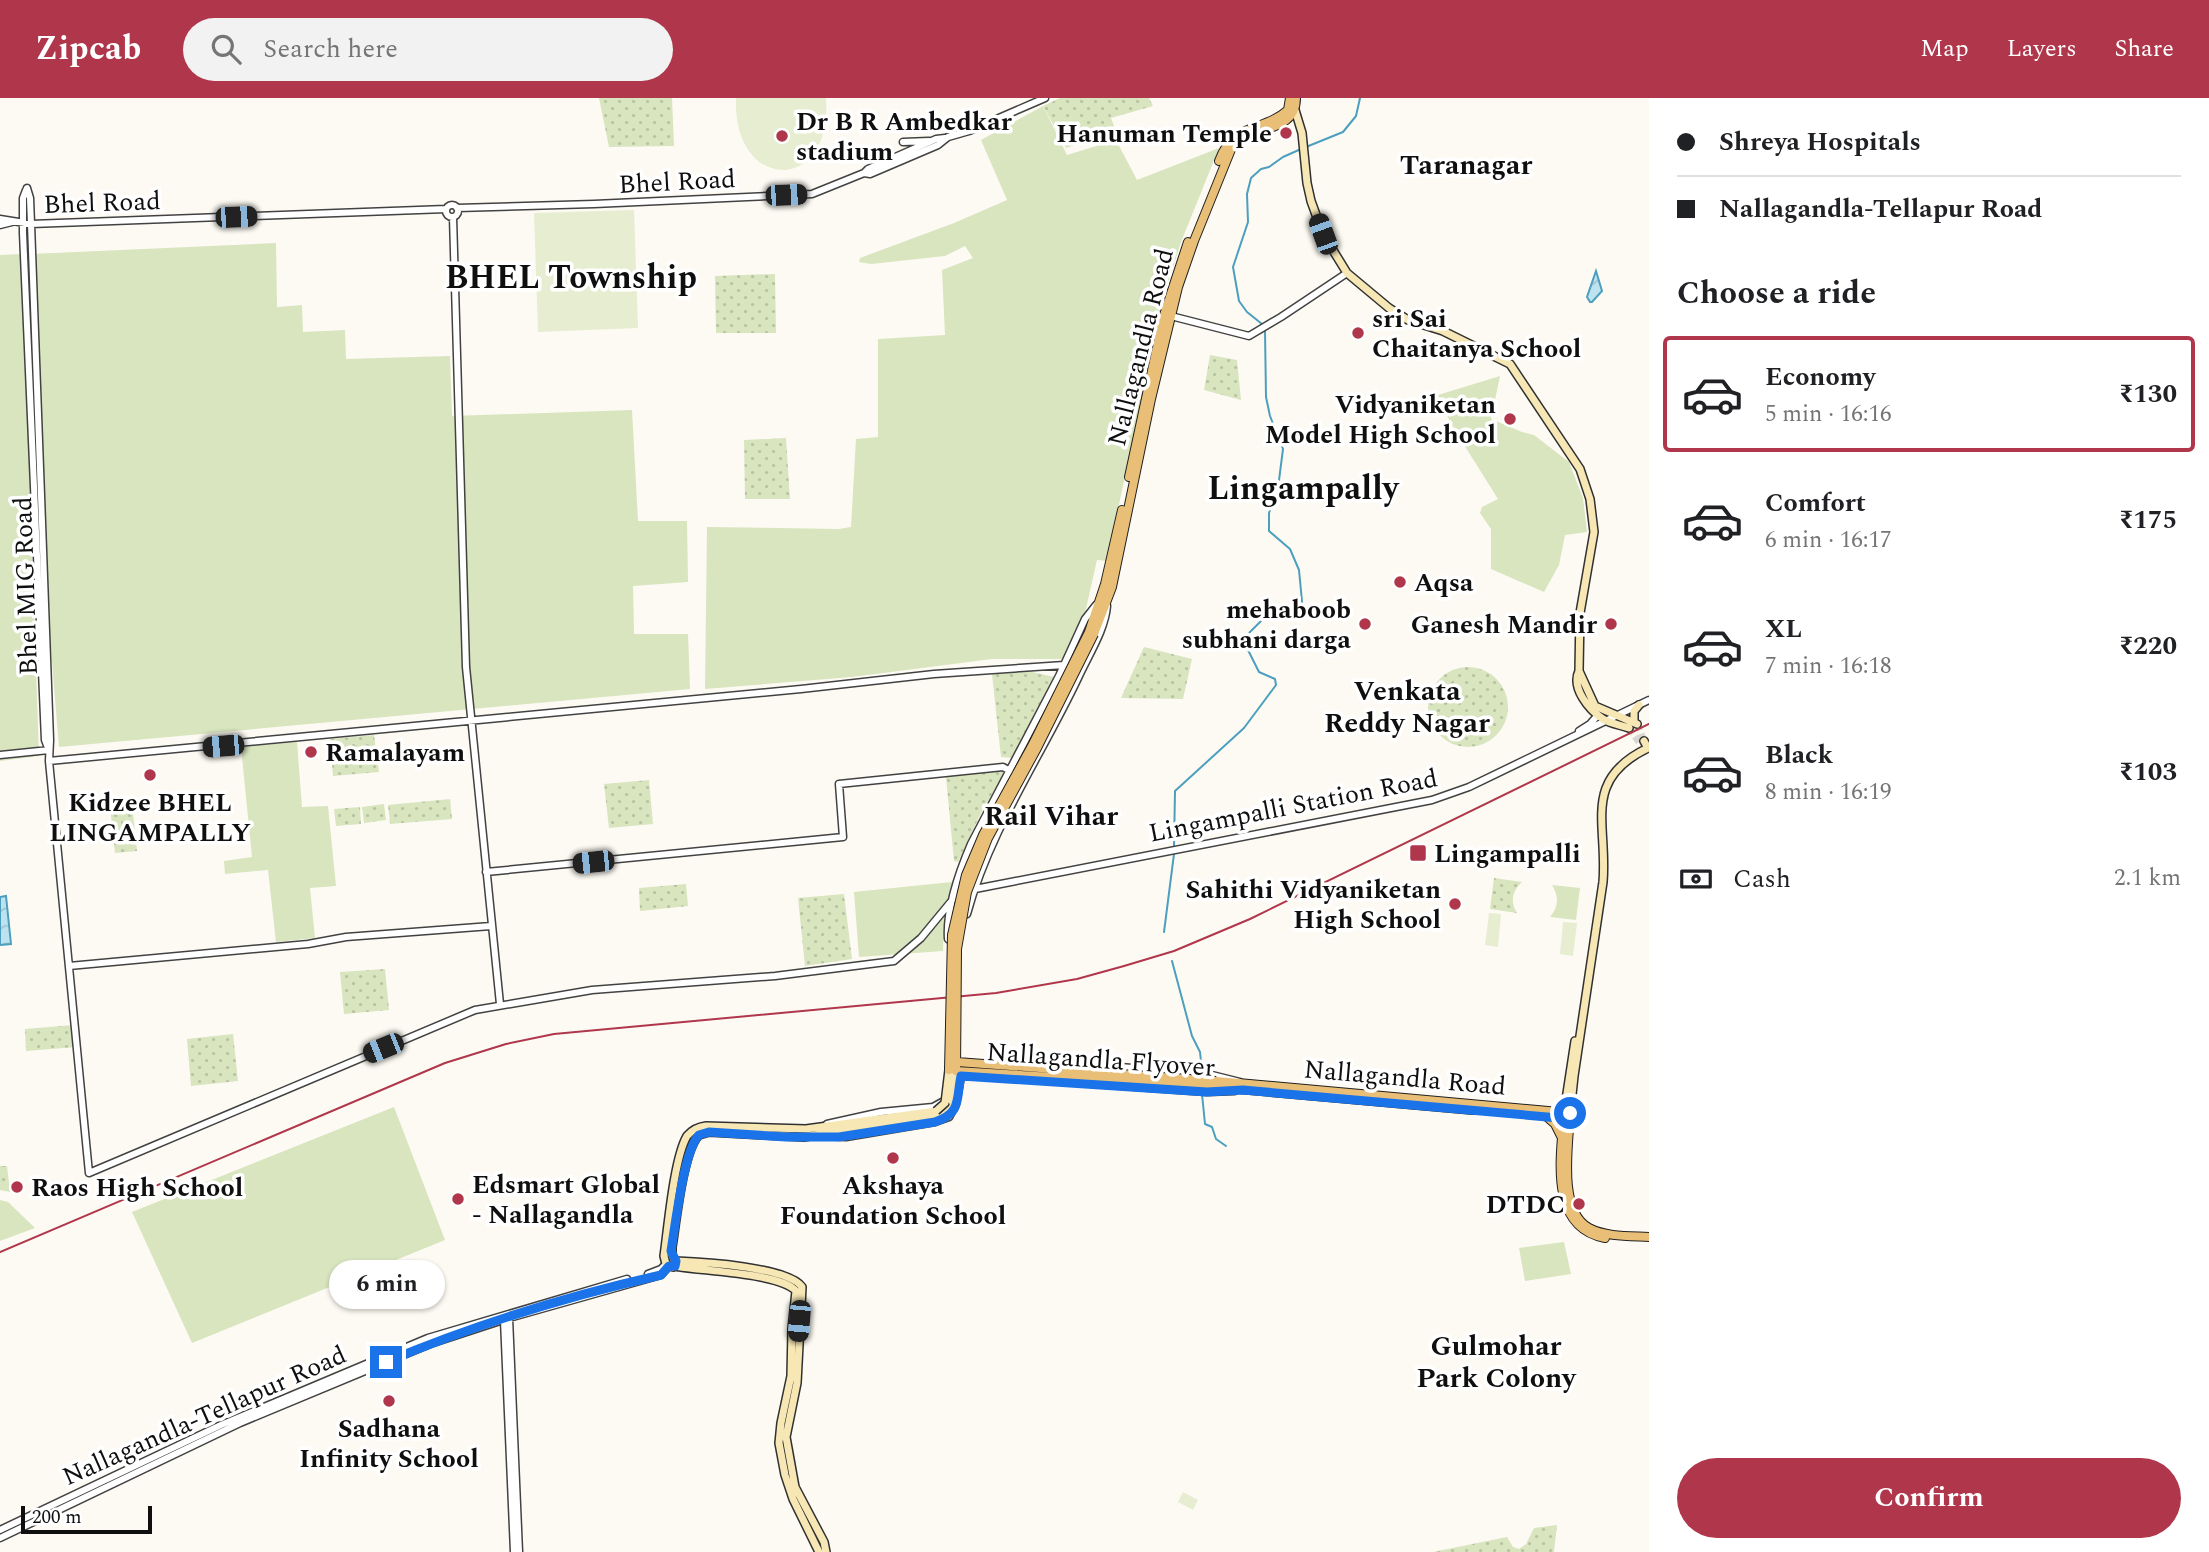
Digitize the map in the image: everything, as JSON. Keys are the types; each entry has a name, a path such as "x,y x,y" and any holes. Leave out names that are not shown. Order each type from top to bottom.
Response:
{"main road":[{"path":"1226,151 1292,107 1302,145 1309,192 1319,223 1347,273 1408,320 1443,331 1510,364 1580,469 1590,499 1594,532 1580,614 1579,671 1576,677 1580,693 1590,710 1602,718 1634,725"},
{"name":"Nallagandla Road","path":"1103,602 1181,260 1226,151 1238,134 1292,107"},
{"name":"Nallagandla Flyover","path":"671,1264 664,1256 675,1183 688,1135 701,1126 746,1131 815,1132 942,1116 951,1106 957,949 967,892 988,838 1037,748 1103,602"},
{"path":"1579,671 1595,706 1634,725"},
{"path":"1634,725 1634,711 1639,705"},
{"path":"1591,1231 1576,1212 1568,1183 1567,1116 1599,876 1597,808 1599,795 1620,761 1645,746"},
{"path":"1645,746 1620,766 1601,800 1604,854 1602,882 1574,1076 1562,1138 1561,1171 1566,1204 1582,1231 1649,1239"},
{"name":"Nallagandla Flyover","path":"954,1068 1213,1081 1243,1087"},
{"name":"Nallagandla Road","path":"1243,1087 1567,1116"},
{"name":"Nallagandla Road","path":"1243,1087 1567,1116"},
{"path":"1546,1116 1555,1124 1562,1138"},
{"path":"671,1264 768,1279 791,1286 796,1291 791,1376 779,1443 793,1499 819,1552"},
{"path":"671,1264 769,1271 794,1279 802,1287 796,1383 786,1437 796,1488 824,1542 826,1552"}],"street":[{"name":"Bhel Road","path":"457,208 812,194 864,173 870,174 938,145 948,137 969,131 1045,98"},
{"path":"903,142 948,137"},
{"path":"864,173 936,139"},
{"path":"450,205 457,208 458,213 453,217 447,215 446,209 450,205"},
{"name":"Bhel Road","path":"0,219 27,224 446,209"},
{"path":"453,217 466,667 500,1004 592,990 775,976 894,961 921,938 954,898"},
{"name":"Bhel Road","path":"0,225 12,222"},
{"name":"Bhel MIG Road","path":"27,224 49,761 89,1173 448,1020 500,1004"},
{"path":"1167,315 1243,335 1253,334 1347,273"},
{"path":"1103,602 1104,621 1076,683 995,840 975,889 961,938 953,942 948,939 947,933 954,898 977,830 1010,771 1085,619 1103,602"},
{"path":"49,761 801,690 961,671 1064,665"},
{"name":"Lingampalli Station Road","path":"954,898 975,889 1432,800 1469,787 1567,740 1602,718 1616,716 1649,700"},
{"path":"0,755 49,750"},
{"path":"486,872 843,837 839,784 1003,767 1010,771"},
{"path":"977,830 995,840"},
{"path":"958,881 975,889"},
{"path":"69,966 308,944 346,937 491,926"},
{"path":"999,1077 1001,1062 1008,1058 1190,1073 1213,1081"},
{"path":"1008,1058 1009,1078"},
{"path":"954,1068 962,1075 1188,1091 1207,1092 1243,1087"},
{"path":"815,1132 836,1121 881,1112 936,1107 941,1104 945,1080 954,1068"},
{"path":"815,1132 846,1137 943,1119 954,1111 959,1087 954,1068"},
{"path":"944,1089 959,1087"},
{"name":"Nallagandla-Tellapur Road","path":"0,1530 221,1424 428,1338 661,1275 671,1264"},
{"name":"Nallagandla-Tellapur Road","path":"0,1538 240,1423 430,1344 583,1294"},
{"path":"506,1319 516,1552"}],"green space":[{"path":"599,98 672,98 674,146 609,147"},
{"name":"Dr B R Ambedkar stadium","path":"736,98 826,98 824,130 814,153 800,166 782,170 765,165 749,151 739,129"},
{"path":"1060,98 1149,98 1153,106 1111,118 1116,131 1066,148 1043,106"},
{"path":"1043,106 1067,155 1116,140 1137,180 1219,148 1181,242 1162,302 1107,561 1097,560 1085,613 1063,659 992,659 852,677 705,689 707,527 851,527 856,439 878,437 878,339 945,335 942,270 973,258 965,246 945,256 871,264 859,262 860,258 1007,200 981,140"},
{"path":"634,210 638,328 538,332 534,213"},
{"path":"276,243 277,307 302,305 303,332 345,330 346,359 450,356 452,416 632,410 638,521 687,521 688,582 633,586 634,634 688,634 690,689 59,747 44,565 31,254"},
{"path":"22,254 39,756 0,761 0,255"},
{"path":"775,274 776,333 716,333 715,276"},
{"path":"1210,355 1237,360 1241,400 1204,390"},
{"path":"1500,376 1491,419 1534,435 1569,462 1583,498 1587,532 1565,535 1559,565 1544,592 1491,569 1491,529 1480,513 1482,507 1498,499 1451,424 1438,395"},
{"path":"786,438 790,499 745,499 744,440"},
{"path":"1144,647 1192,659 1183,699 1121,698"},
{"path":"1468,667 1483,670 1496,679 1505,692 1508,707 1505,722 1496,735 1483,744 1468,747 1453,744 1440,735 1431,722 1428,707 1431,692 1440,679 1453,670"},
{"path":"1028,671 1054,677 1012,758 1001,757 992,674"},
{"path":"374,735 379,772 333,776 330,739"},
{"path":"297,742 302,807 328,806 336,886 310,888 315,938 276,942 268,870 225,874 224,861 252,857 241,747"},
{"path":"1000,769 1003,775 958,862 954,861 946,777"},
{"path":"649,780 653,824 609,828 604,784"},
{"path":"450,799 452,819 390,824 388,805"},
{"path":"132,804 137,851 115,853 110,807"},
{"path":"384,804 386,820 364,823 362,807"},
{"path":"360,807 361,824 336,826 334,809"},
{"path":"1494,878 1522,882 1513,897 1517,913 1490,909"},
{"path":"952,882 944,917 943,951 859,957 854,892"},
{"path":"686,884 688,906 640,911 639,888"},
{"path":"1552,885 1580,888 1576,920 1550,917 1557,901"},
{"path":"844,894 852,959 805,966 798,898"},
{"path":"1489,913 1501,914 1498,947 1485,945"},
{"path":"1563,922 1577,923 1573,956 1560,954"},
{"path":"385,969 389,1010 344,1014 340,972"},
{"path":"74,1025 76,1047 26,1051 25,1029"},
{"path":"233,1034 238,1081 191,1086 187,1039"},
{"path":"394,1107 445,1240 192,1343 132,1212"},
{"path":"0,1166 7,1166 10,1192 0,1190"},
{"path":"0,1200 8,1202 35,1228 0,1241"},
{"path":"1564,1242 1571,1274 1525,1281 1519,1248"},
{"path":"1183,1492 1198,1500 1193,1510 1178,1502"},
{"path":"1557,1525 1554,1552 1433,1552 1507,1537 1513,1547 1519,1549 1526,1544 1534,1528"}],"water":[{"path":"1596,271 1602,291 1590,302 1587,297"},
{"path":"6,896 11,944 0,945 0,897"}],"waterway":[{"path":"1306,147 1343,132 1356,116 1360,98"},
{"path":"1174,846 1175,791 1244,728 1276,685 1275,679 1259,672 1244,642 1245,637 1265,617 1303,612 1299,570 1290,549 1269,531 1269,513 1278,488 1283,449 1270,416 1266,397 1265,331 1262,324 1247,312 1239,301 1233,267 1248,222 1247,194 1251,178 1261,169 1301,149"},
{"path":"1164,932 1174,854"},
{"path":"1172,961 1192,1036 1200,1052 1202,1071"},
{"path":"1202,1094 1205,1124 1212,1127 1216,1139 1226,1146"}],"tunnel":[{"path":"1637,724 1644,741"},
{"path":"1629,728 1639,742"}],"railway":[{"path":"0,1252 445,1063 506,1044 554,1034 996,993 1077,979 1174,951 1250,919 1649,724"}],"place":[{"name":"Hanuman Temple","path":"1286,133"},
{"name":"Dr B R Ambedkar stadium","path":"782,136"},
{"name":"sri Sai Chaitanya School","path":"1358,333"},
{"name":"Vidyaniketan Model High School","path":"1510,419"},
{"name":"Aqsa","path":"1400,582"},
{"name":"mehaboob subhani darga","path":"1365,624"},
{"name":"Ganesh Mandir","path":"1611,624"},
{"name":"Ramalayam","path":"311,752"},
{"name":"Kidzee BHEL LINGAMPALLY","path":"150,775"},
{"name":"Lingampalli","path":"1418,853"},
{"name":"Sahithi Vidyaniketan High School","path":"1455,904"},
{"name":"Akshaya Foundation School","path":"893,1158"},
{"name":"Raos High School","path":"17,1187"},
{"name":"Edsmart Global - Nallagandla","path":"458,1199"},
{"name":"DTDC","path":"1579,1204"},
{"name":"Sadhana Infinity School","path":"389,1401"}],"district":[{"name":"Taranagar","path":"1466,164"},
{"name":"BHEL Township","path":"571,276"},
{"name":"Lingampally","path":"1303,487"},
{"name":"Venkata Reddy Nagar","path":"1407,706"},
{"name":"Rail Vihar","path":"1051,815"},
{"name":"Gulmohar Park Colony","path":"1496,1361"}],"route":[{"path":"386,1362 430,1344 509,1318 661,1275 669,1266 675,1266 676,1261 671,1251 687,1161 691,1145 699,1135 709,1132 786,1137 846,1137 935,1122 954,1111 961,1076 1219,1093 1243,1090 1304,1094 1570,1119 1570,1113"}]}
